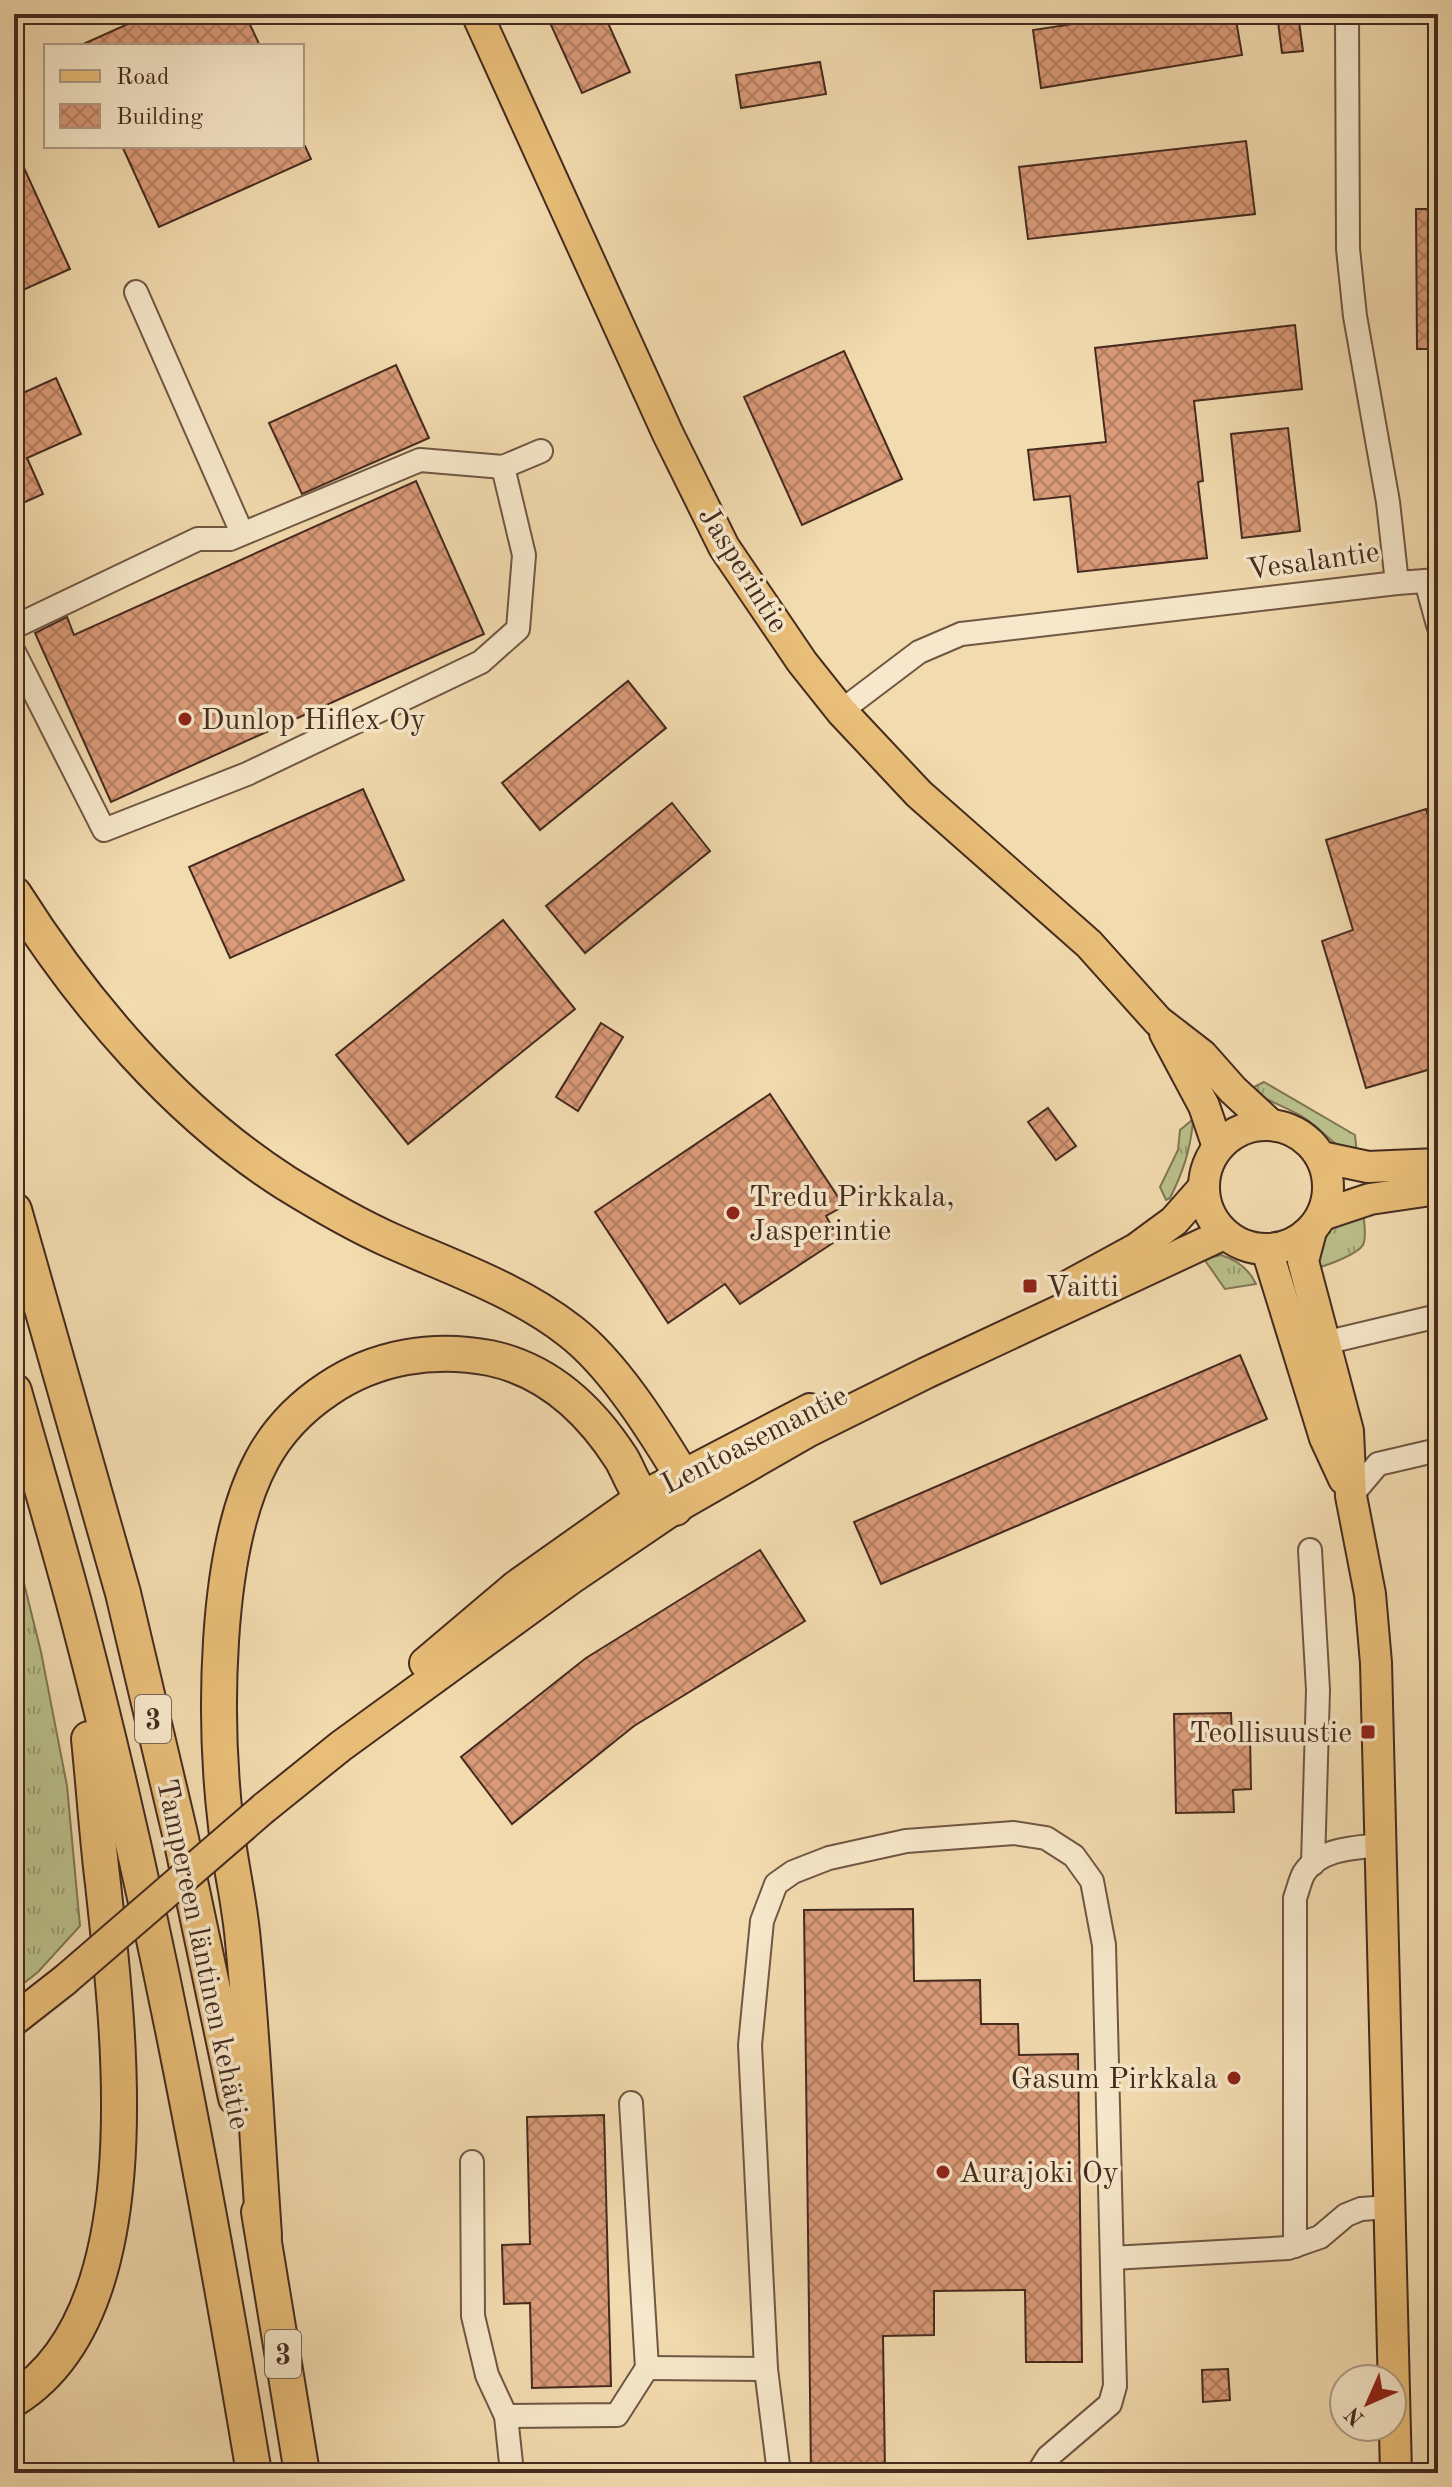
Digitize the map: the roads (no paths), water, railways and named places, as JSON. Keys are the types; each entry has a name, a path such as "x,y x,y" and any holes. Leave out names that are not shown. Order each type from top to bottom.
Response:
{"highway":[{"path":"14,894 107,1024 198,1114 240,1150 311,1198 389,1239 476,1276 538,1308 573,1333 616,1378 681,1474 675,1508 643,1496 620,1457 574,1401 523,1368 466,1354 404,1357 377,1363 347,1376 299,1412 278,1435 262,1461 246,1497 234,1537 222,1640 219,1717 226,1826 243,1940 264,2235"},
{"name":"Tampereen läntinen kehätie","path":"14,1210 123,1593 212,1981 264,2235 302,2473"},
{"name":"Tampereen läntinen kehätie","path":"14,1391 78,1619 166,1997 216,2246 254,2473"},
{"path":"14,2399 36,2382 69,2343 89,2306 104,2258 117,2164 116,2018 78,1619"}],"main road":[{"name":"Jasperintie","path":"477,14 668,434 724,547 802,662 841,711 919,794 1089,944 1158,1021 1202,1055 1233,1090 1271,1125"},
{"name":"Jasperintie","path":"1158,1021 1204,1106 1218,1147"},
{"path":"1396,2473 1376,1663 1370,1594 1351,1496 1348,1431 1303,1261 1316,1223 1329,1196 1328,1176 1314,1147 1295,1131 1271,1125 1252,1126 1233,1134 1218,1147 1205,1173 1204,1187 1206,1204 1224,1234 1237,1243 1267,1250 1298,1241 1316,1223 1370,1199 1438,1189"},
{"path":"1321,1157 1368,1167 1438,1164"},
{"name":"Lentoasemantie","path":"341,1746 416,1670 516,1586 643,1496 798,1414 1086,1278 1136,1249 1174,1221 1204,1187"},
{"name":"Lentoasemantie","path":"14,2020 341,1746 569,1580 675,1508 835,1418 1224,1234"},
{"path":"1267,1250 1325,1438 1351,1496"}],"street":[{"name":"Vesalantie","path":"841,711 919,652 961,634 1397,583 1388,502 1355,316 1348,249 1347,14"},
{"path":"136,292 242,533"},
{"path":"14,627 198,539 230,539 420,460 503,467 541,451"},
{"path":"14,652 104,830 247,774 481,662 518,629 524,555 503,467"},
{"path":"1397,583 1432,580 1438,625"},
{"path":"1324,1343 1438,1316"},
{"path":"1351,1496 1378,1464 1438,1450"},
{"path":"1310,1550 1318,1690 1313,1864"},
{"path":"779,2473 766,2369 750,2045 762,1921 776,1884 793,1872 829,1858 906,1841 1014,1833 1046,1838 1074,1856 1092,1881 1104,1945 1115,2386 1110,2404 1048,2457 1038,2473"},
{"path":"1295,2246 1295,1898 1305,1872 1323,1856 1345,1849 1381,1845"},
{"path":"506,2416 617,2415 647,2368 631,2103"},
{"path":"472,2162 473,2316 487,2375 506,2416 512,2473"},
{"path":"1112,2258 1295,2246 1320,2237 1346,2215 1361,2209 1389,2207"},
{"path":"647,2368 766,2369"}],"place":[{"name":"Dunlop Hiflex Oy","path":"185,719"},
{"name":"Tredu Pirkkala, Jasperintie","path":"733,1213"},
{"name":"Vaitti","path":"1030,1286"},
{"name":"Teollisuustie","path":"1368,1732"},
{"name":"Gasum Pirkkala","path":"1234,2078"},
{"name":"Aurajoki Oy","path":"943,2172"}]}
